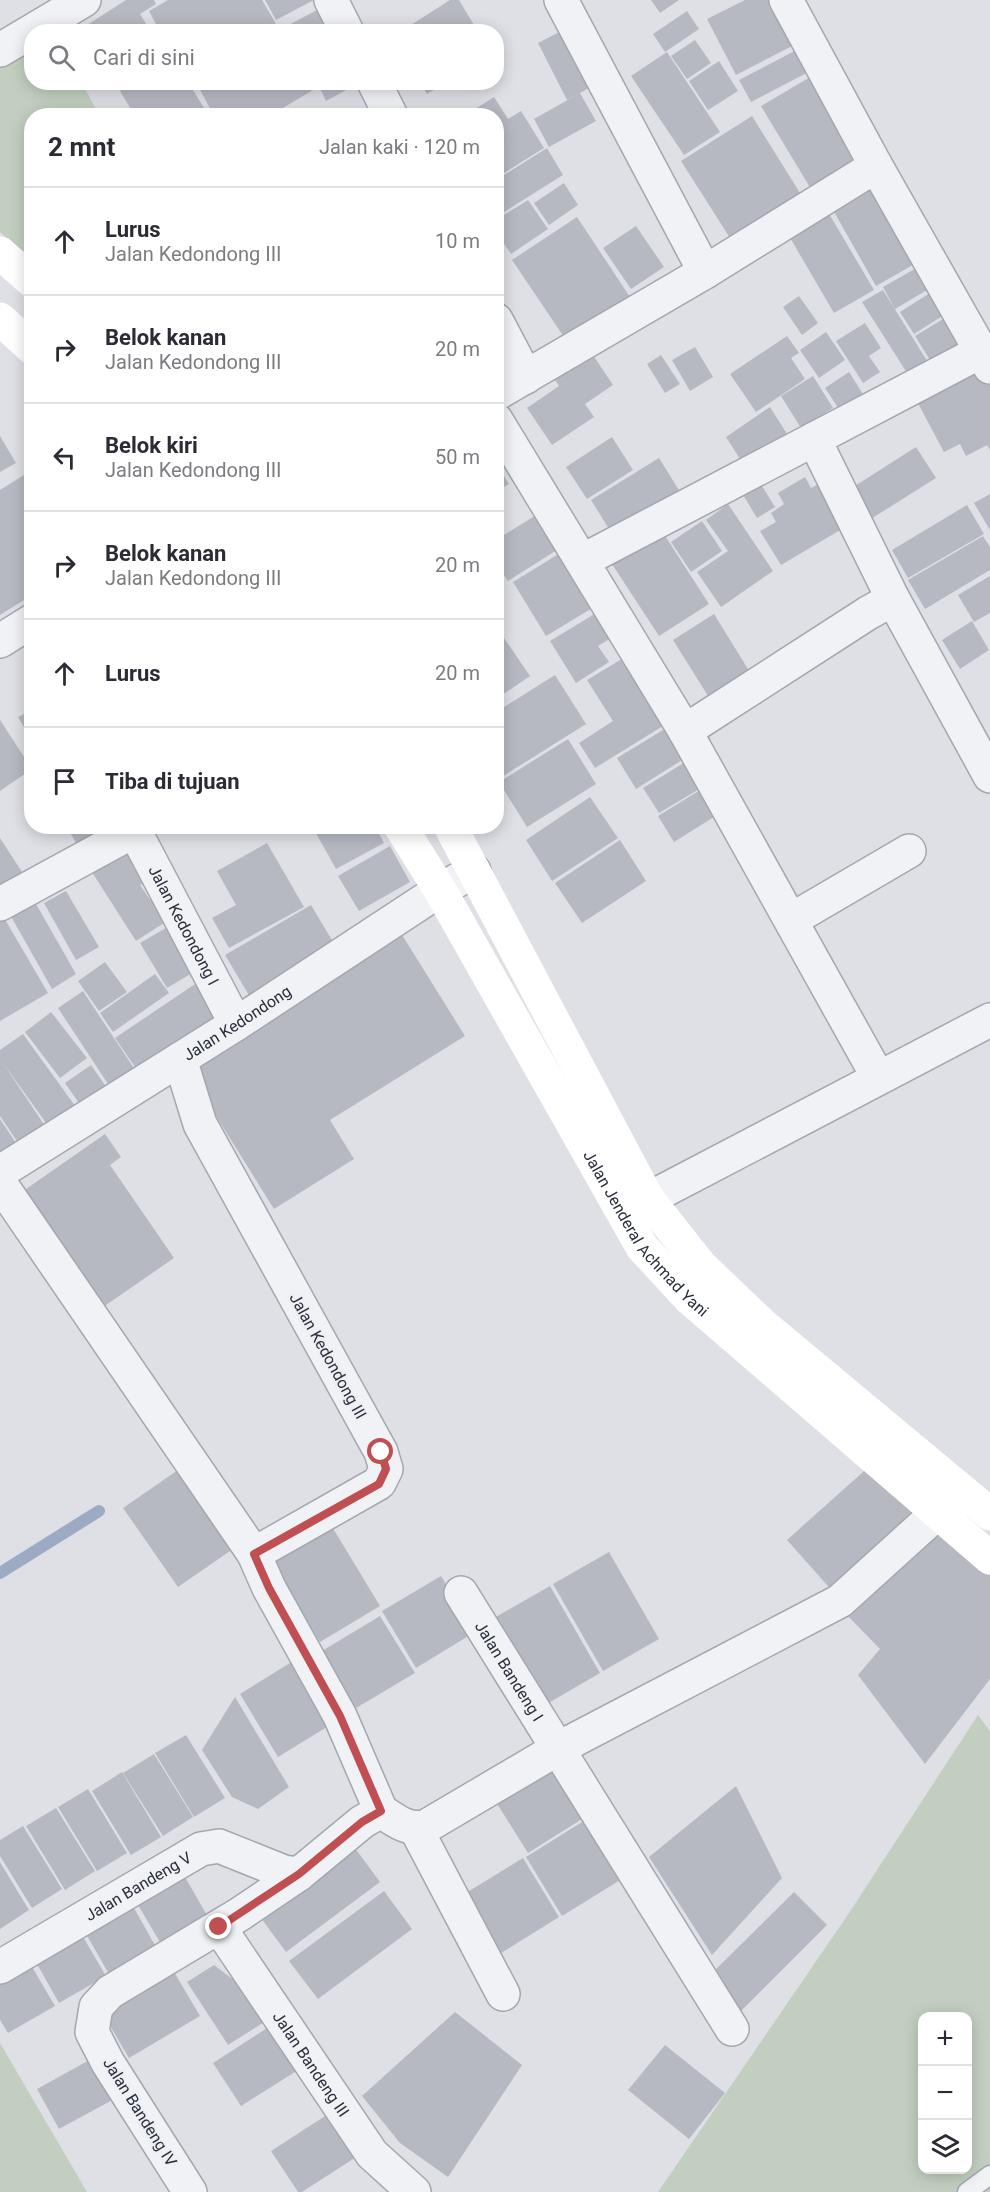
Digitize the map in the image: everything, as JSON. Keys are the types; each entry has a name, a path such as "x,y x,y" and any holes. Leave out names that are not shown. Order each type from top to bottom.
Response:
{"main road":[{"path":"0,253 24,274"},
{"path":"0,319 24,341"},
{"name":"Jalan Jenderal Achmad Yani","path":"405,834 636,1207 763,1325 990,1514"},
{"name":"Jalan Jenderal Achmad Yani","path":"454,834 636,1207 642,1246 688,1298 990,1558"}],"street":[{"path":"331,0 343,24"},
{"path":"561,0 705,272"},
{"path":"582,561 814,440 986,359 876,166 786,0"},
{"path":"42,24 77,2"},
{"path":"0,50 24,35"},
{"path":"378,90 387,108"},
{"path":"504,389 705,272 876,166"},
{"path":"504,335 526,377"},
{"path":"504,433 685,731 878,1077"},
{"path":"814,440 893,599 990,776"},
{"path":"685,731 893,599"},
{"path":"0,904 124,834"},
{"name":"Jalan Kedondong I","path":"136,834 236,1024"},
{"path":"790,920 909,851"},
{"name":"Jalan Kedondong","path":"0,1172 236,1024 440,890 474,871"},
{"path":"636,1207 878,1077 990,1020"},
{"name":"Jalan Kedondong III","path":"180,1059 200,1124 381,1452 386,1469 379,1484 254,1554"},
{"path":"0,1183 254,1554 269,1588 340,1716 381,1811 405,1827 425,1827 559,1748 840,1601 937,1513"},
{"name":"Jalan Bandeng I","path":"460,1593 559,1748 732,2029"},
{"path":"219,1927 362,1822 381,1811"},
{"path":"416,1828 503,1994"},
{"name":"Jalan Bandeng V","path":"0,1967 201,1849 219,1846 292,1873"},
{"name":"Jalan Bandeng IV","path":"190,2192 108,2063 92,2032 96,2007 110,1992 219,1927"},
{"name":"Jalan Bandeng III","path":"219,1927 372,2154 414,2192"}],"lane":[{"path":"967,2192 990,2175"}],"green space":[{"path":"24,53 24,90 86,90 95,108 24,108 24,254 0,232 0,68"},
{"path":"978,1715 990,1731 990,2192 658,2192 847,1916"},
{"path":"0,2043 87,2192 0,2192"}],"building":[{"path":"126,0 154,0 156,4 140,14 146,24 89,24"},
{"path":"168,0 262,0 276,24 156,24 149,11"},
{"path":"265,0 314,0 276,20"},
{"path":"450,0 459,0 473,24 412,24"},
{"path":"651,0 679,0 660,13"},
{"path":"745,0 781,0 802,41 736,75 707,19"},
{"path":"330,3 341,24 291,24"},
{"path":"687,11 699,29 665,52 653,34"},
{"path":"573,25 602,81 567,100 538,43"},
{"path":"695,40 711,63 687,79 671,56"},
{"path":"806,45 818,67 751,102 739,80"},
{"path":"667,52 720,132 684,155 631,76"},
{"path":"719,61 738,91 708,110 689,81"},
{"path":"817,73 872,166 817,199 761,106"},
{"path":"193,90 204,108 130,108 120,91"},
{"path":"200,90 313,90 283,108 210,108"},
{"path":"321,90 346,90 326,101"},
{"path":"580,93 596,121 549,147 534,119"},
{"path":"494,97 501,108 477,108"},
{"path":"521,111 544,148 504,173 504,113 508,119"},
{"path":"752,116 800,193 730,238 681,161"},
{"path":"547,148 563,175 504,212 504,175"},
{"path":"884,182 927,257 876,286 833,210"},
{"path":"564,183 578,205 549,225 534,203"},
{"path":"528,200 548,229 511,254 504,244 504,215"},
{"path":"828,212 874,290 834,313 789,236"},
{"path":"577,217 630,297 566,340 512,260"},
{"path":"636,226 664,267 631,289 603,248"},
{"path":"927,262 939,283 895,309 883,287"},
{"path":"938,288 952,310 914,334 900,312"},
{"path":"883,290 929,364 909,376 862,302"},
{"path":"799,296 818,323 802,335 783,307"},
{"path":"953,313 973,345 935,368 915,336"},
{"path":"865,323 881,348 869,356 880,372 863,383 836,341"},
{"path":"826,332 845,360 819,378 800,350"},
{"path":"787,336 799,353 791,358 805,379 756,412 730,374"},
{"path":"695,347 713,377 690,391 672,360"},
{"path":"589,349 613,385 585,404 594,417 552,445 527,408 559,386 551,374"},
{"path":"661,355 680,384 665,393 647,364"},
{"path":"984,357 990,368 990,450 987,445 966,456 960,444 944,452 913,394"},
{"path":"849,372 868,402 845,418 825,388"},
{"path":"813,376 833,408 801,428 781,396"},
{"path":"770,407 789,437 744,465 726,437"},
{"path":"0,436 16,463 0,472"},
{"path":"612,437 633,470 587,499 566,467"},
{"path":"504,441 514,456 504,463"},
{"path":"916,447 936,478 866,522 847,491"},
{"path":"659,458 682,495 614,537 591,500"},
{"path":"24,475 24,600 0,615 0,490"},
{"path":"504,476 509,484 504,487"},
{"path":"805,477 811,488 821,483 847,526 781,565 760,531 776,522 771,513 784,504 778,493"},
{"path":"757,478 775,507 757,518 739,488"},
{"path":"990,494 990,530 974,503"},
{"path":"728,504 773,571 721,607 697,572 728,551 706,520"},
{"path":"967,505 984,534 908,578 892,550"},
{"path":"546,509 568,543 508,581 504,575 504,535"},
{"path":"702,521 722,551 691,572 671,542"},
{"path":"662,531 709,604 659,636 612,564"},
{"path":"983,536 990,547 990,570 925,609 908,580"},
{"path":"570,547 604,601 546,636 513,582"},
{"path":"990,576 990,613 974,622 958,595"},
{"path":"606,607 621,632 598,646 609,662 576,683 550,641"},
{"path":"714,614 756,682 715,707 673,640"},
{"path":"972,621 989,650 960,669 942,640"},
{"path":"504,638 530,676 504,694"},
{"path":"635,651 676,718 595,768 579,743 613,721 587,680"},
{"path":"555,675 586,724 504,776 504,707"},
{"path":"24,714 24,727 18,717"},
{"path":"0,720 24,757 24,774 0,791"},
{"path":"676,722 695,752 636,789 617,758"},
{"path":"568,739 596,784 527,827 504,790 504,779"},
{"path":"695,756 711,782 659,813 643,788"},
{"path":"710,784 725,810 674,842 658,816"},
{"path":"590,797 618,838 552,881 526,840"},
{"path":"71,834 105,834 81,851"},
{"path":"316,834 379,834 384,843 336,869"},
{"path":"0,838 24,875 0,891"},
{"path":"620,840 646,881 582,923 555,883"},
{"path":"267,843 304,907 229,948 212,918 236,905 217,871"},
{"path":"126,846 148,880 140,885 151,901 164,893 178,914 136,941 90,869"},
{"path":"390,846 410,882 359,911 338,876"},
{"path":"66,891 99,947 76,960 44,903"},
{"path":"32,897 76,974 52,989 8,911"},
{"path":"311,905 339,952 253,1002 225,955"},
{"path":"0,911 48,993 0,1021"},
{"path":"178,921 204,966 167,988 140,943"},
{"path":"399,930 465,1036 330,1120 354,1159 274,1209 183,1063"},
{"path":"105,962 127,992 99,1011 78,981"},
{"path":"155,974 169,993 113,1032 100,1013"},
{"path":"201,980 229,1023 144,1080 115,1038"},
{"path":"83,991 141,1079 126,1089 119,1077 108,1084 58,1008"},
{"path":"51,1012 87,1058 60,1078 25,1032"},
{"path":"23,1034 81,1114 54,1134 3,1063 49,1132 23,1150 0,1116 0,1050"},
{"path":"91,1065 107,1088 81,1106 65,1083"},
{"path":"0,1119 22,1152 0,1167"},
{"path":"105,1134 121,1157 110,1165 174,1258 96,1312 16,1196"},
{"path":"873,1463 921,1517 835,1594 787,1540"},
{"path":"178,1470 233,1549 178,1587 123,1508"},
{"path":"328,1520 380,1606 320,1642 268,1556"},
{"path":"934,1522 990,1575 990,1679 925,1764 858,1675 880,1649 843,1611"},
{"path":"609,1552 659,1639 603,1671 553,1584"},
{"path":"441,1576 475,1632 416,1668 382,1611"},
{"path":"550,1586 600,1673 545,1705 494,1618"},
{"path":"380,1616 415,1673 356,1708 322,1651"},
{"path":"298,1658 335,1722 278,1757 240,1694"},
{"path":"235,1697 289,1787 258,1809 232,1797 202,1750"},
{"path":"186,1735 225,1798 194,1817 155,1753"},
{"path":"154,1754 193,1817 163,1836 123,1773"},
{"path":"553,1755 590,1814 528,1853 491,1794"},
{"path":"122,1772 161,1837 131,1855 92,1791"},
{"path":"736,1786 782,1878 712,1955 649,1857"},
{"path":"88,1789 127,1853 97,1871 58,1807"},
{"path":"56,1808 95,1871 65,1890 26,1826"},
{"path":"587,1819 625,1877 562,1916 526,1857"},
{"path":"23,1826 62,1889 32,1908 0,1856 0,1840"},
{"path":"352,1844 380,1882 286,1952 258,1914"},
{"path":"523,1858 559,1917 498,1955 461,1896"},
{"path":"0,1862 29,1910 0,1929"},
{"path":"181,1870 208,1917 161,1944 134,1898"},
{"path":"384,1891 412,1929 318,1999 289,1961"},
{"path":"794,1892 827,1925 740,2012 707,1978"},
{"path":"130,1901 156,1947 109,1974 82,1927"},
{"path":"79,1930 106,1976 59,2003 33,1957"},
{"path":"28,1960 55,2006 8,2033 0,2020 0,1976"},
{"path":"214,1965 231,1978 246,1973 274,2016 228,2045 187,1982"},
{"path":"174,1972 200,2016 129,2058 103,2014"},
{"path":"455,2012 522,2065 448,2177 400,2143 362,2096"},
{"path":"278,2021 306,2065 241,2106 213,2063"},
{"path":"665,2045 725,2093 689,2139 628,2090"},
{"path":"93,2058 116,2098 59,2129 37,2089"},
{"path":"336,2109 364,2152 302,2192 298,2192 271,2151"}],"waterway":[{"path":"0,1573 99,1511"}],"route":[{"path":"219,1927 299,1874 362,1822 381,1811 340,1716 269,1588 254,1554 379,1484 386,1469 381,1452"}]}
